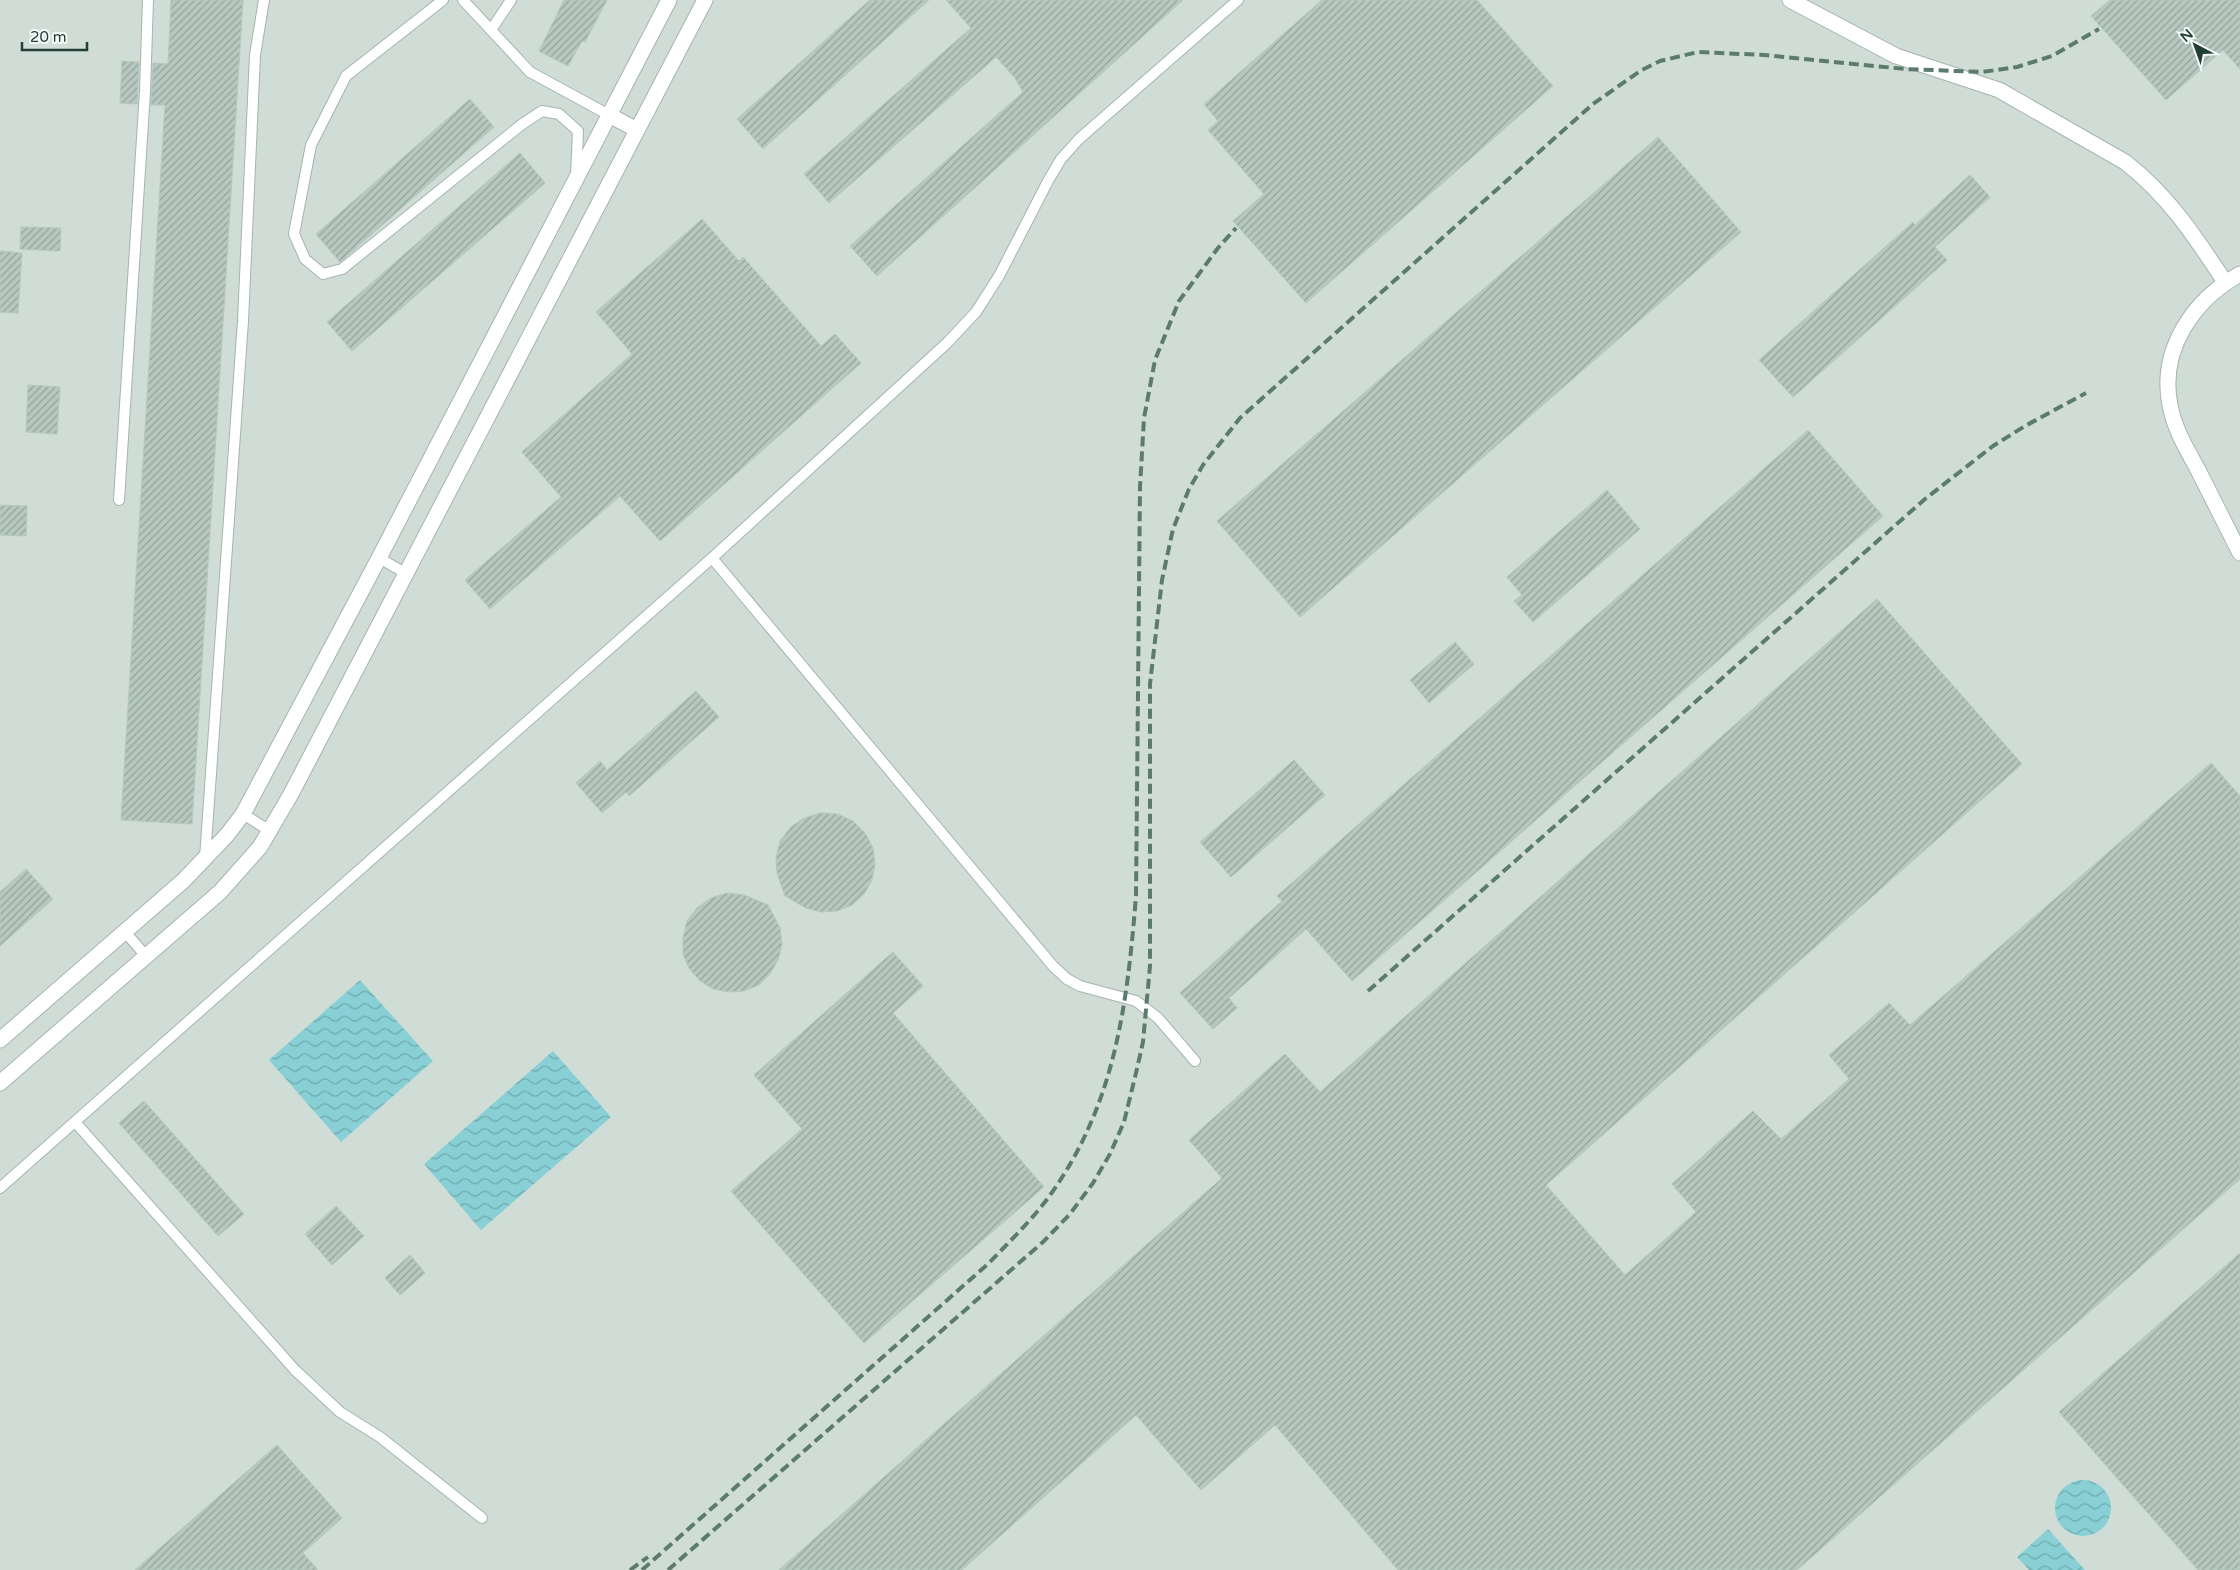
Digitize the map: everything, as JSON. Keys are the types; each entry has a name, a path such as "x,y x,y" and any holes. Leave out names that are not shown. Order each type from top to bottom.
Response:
{"street":[{"path":"0,1040 125,932 205,859 243,814 379,558 668,0"},
{"path":"0,1083 220,892 243,868 270,831 407,574 705,0"},
{"path":"1790,0 1896,56 1999,90 2125,162 2144,176 2175,209 2225,282"},
{"path":"609,115 637,130"},
{"path":"2240,274 2225,282 2202,303 2186,323 2170,360 2168,384 2170,406 2177,430 2240,553"}],"lane":[{"path":"119,500 145,91 148,0"},
{"path":"205,859 243,321 255,55 264,0"},
{"path":"443,0 346,76 310,145 294,234 305,260 323,274 342,269 521,125 542,111 559,114 578,131 575,180"},
{"path":"463,0 530,72 609,115"},
{"path":"491,30 511,0"},
{"path":"0,1188 712,558 953,337 976,312 999,276 1061,159 1079,139 1238,0"},
{"path":"379,558 407,574"},
{"path":"712,558 1054,966 1067,979 1080,986 1136,1001 1158,1018 1195,1061"},
{"path":"243,814 270,831"},
{"path":"125,932 146,956"},
{"path":"75,1122 295,1370 340,1412 380,1437 482,1518"}],"shaded area":[{"path":"0,0 2240,0 2240,1570 0,1570"}],"water":[{"path":"360,980 433,1061 341,1142 269,1060"},
{"path":"553,1051 611,1117 481,1230 424,1164"},
{"path":"2083,1480 2094,1482 2103,1488 2109,1497 2111,1508 2109,1519 2103,1528 2094,1534 2083,1536 2072,1534 2063,1528 2057,1519 2055,1508 2057,1497 2063,1488 2072,1482"},
{"path":"2048,1529 2085,1570 2029,1570 2017,1557"}],"building":[{"path":"171,0 243,0 192,824 121,820 165,105 151,105 153,63 168,64"},
{"path":"564,0 607,0 585,42 582,41 568,66 539,51"},
{"path":"870,0 929,0 763,149 737,119"},
{"path":"946,0 1183,0 877,276 850,246 1023,92 1015,78 996,57 829,203 804,174 971,28"},
{"path":"1322,0 1477,0 1553,86 1306,303 1233,221 1264,194 1208,130 1218,121 1204,104"},
{"path":"2110,0 2240,0 2240,69 2223,50 2166,100 2091,16"},
{"path":"122,61 139,62 137,104 120,103"},
{"path":"470,99 494,127 340,262 316,234"},
{"path":"1658,137 1741,232 1300,617 1217,521"},
{"path":"520,153 545,183 352,351 327,322"},
{"path":"1970,175 1990,197 1935,247 1947,260 1793,397 1759,360 1913,222 1915,225"},
{"path":"702,219 739,261 743,257 821,346 835,334 861,363 660,541 620,496 490,609 465,580 561,497 522,452 632,354 596,312"},
{"path":"21,227 61,228 60,251 20,249"},
{"path":"0,251 22,253 18,313 0,312"},
{"path":"28,385 60,387 57,434 26,432"},
{"path":"1808,430 1883,516 1352,981 1306,929 1229,998 1237,1008 1213,1029 1180,993 1282,901 1277,896"},
{"path":"1607,490 1640,529 1533,622 1514,601 1522,595 1507,577"},
{"path":"0,505 27,506 26,536 0,535"},
{"path":"1877,599 2022,764 1546,1185 1625,1275 1696,1212 1672,1184 1753,1111 1781,1139 1849,1079 1829,1055 1889,1003 1910,1025 2211,763 2240,796 2240,1179 1797,1570 1398,1570 1275,1425 1201,1490 1136,1415 962,1570 779,1570 1222,1178 1189,1140 1285,1054 1320,1092"},
{"path":"1455,642 1474,664 1429,703 1410,680"},
{"path":"696,691 719,717 629,796 626,792 602,813 576,783 600,761 607,770"},
{"path":"1294,760 1325,795 1231,877 1200,842"},
{"path":"821,813 837,814 853,821 865,833 873,848 875,864 872,880 864,894 852,905 837,911 821,912 806,908 785,896 777,873 776,858 780,841 791,827 804,818"},
{"path":"26,869 53,899 0,946 0,892"},
{"path":"727,893 744,895 768,905 780,928 782,945 778,960 770,974 759,985 744,991 728,992 713,989 699,980 689,968 683,954 683,938 687,921 697,908 711,898"},
{"path":"893,952 923,986 893,1013 1044,1187 864,1343 731,1191 802,1129 754,1075"},
{"path":"144,1101 244,1214 218,1236 119,1123"},
{"path":"336,1206 364,1236 332,1265 305,1234"},
{"path":"2240,1253 2240,1570 2198,1570 2059,1412"},
{"path":"410,1255 425,1273 400,1295 385,1278"},
{"path":"277,1445 342,1518 303,1553 318,1570 135,1570"}],"railway":[{"path":"668,1570 1043,1242 1070,1214 1093,1183 1110,1154 1124,1122 1143,1042 1150,966 1150,684 1162,580 1173,529 1189,489 1203,465 1240,418 1593,104 1640,71 1660,61 1698,52 1764,55 1905,69 1982,72 2017,67 2052,56 2099,29"},
{"path":"642,1570 989,1263 1027,1224 1048,1198 1071,1163 1089,1128 1114,1054 1122,1016 1136,896 1140,487 1144,418 1155,360 1179,301 1218,248 1236,228"},
{"path":"1368,991 1925,499 1993,446 2025,426 2086,393"},
{"path":"630,1570 648,1557"}]}
